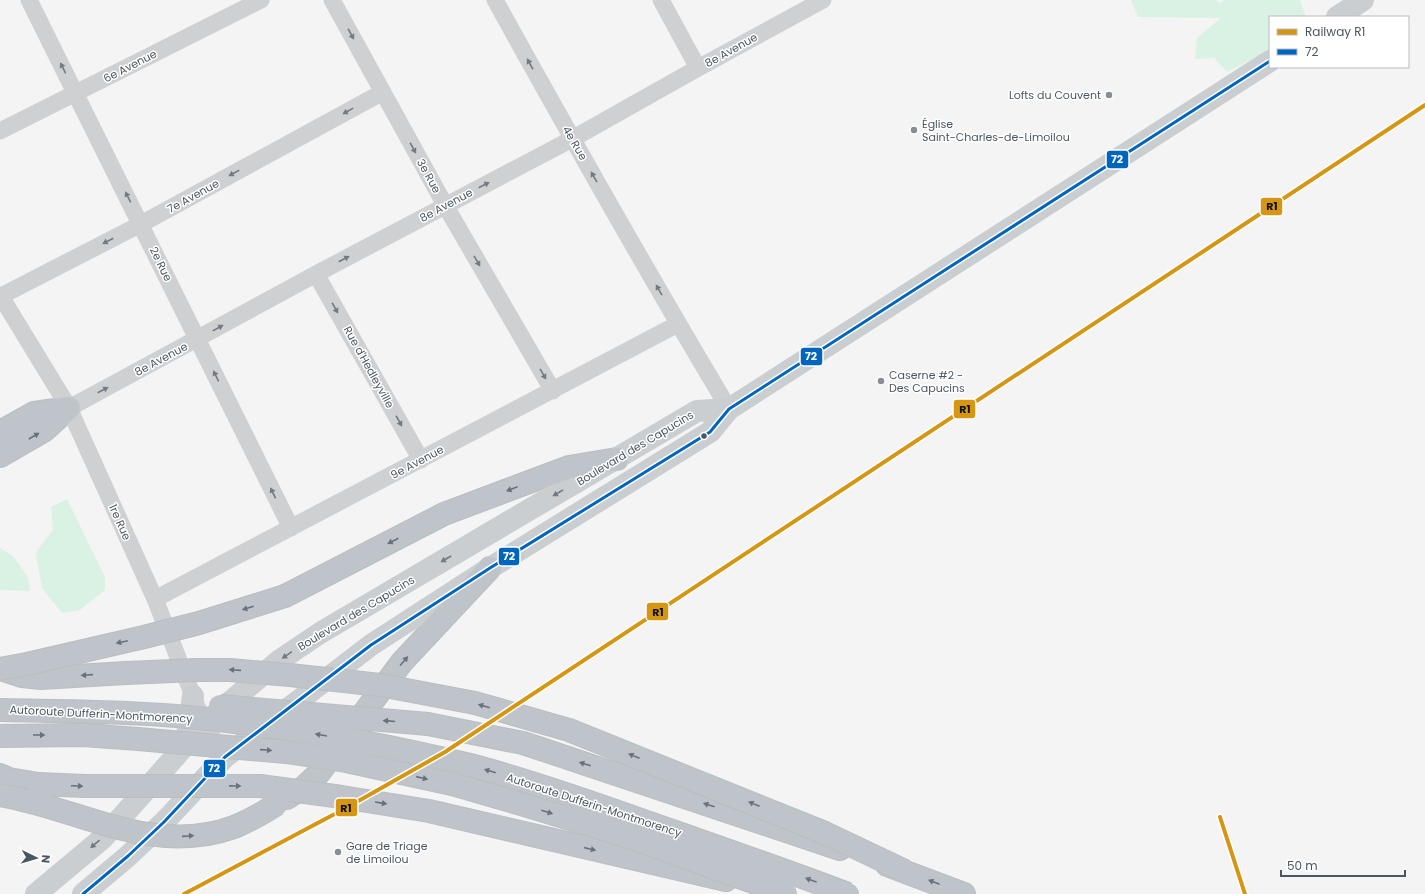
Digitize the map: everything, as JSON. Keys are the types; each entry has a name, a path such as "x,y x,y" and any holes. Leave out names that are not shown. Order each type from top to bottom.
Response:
{"highway":[{"path":"0,432 34,413 69,408"},
{"path":"0,456 46,430 69,408"},
{"path":"0,669 144,637 199,623 285,596 444,514 569,467 617,459"},
{"path":"0,795 61,810 125,830 158,836 185,836 210,833 254,818 304,787 319,773 402,662 490,568"},
{"path":"0,669 22,676 41,678 126,673 230,670 380,685 475,703 569,730 825,833 905,871"},
{"path":"0,708 61,701 114,700 243,708 428,724 523,743 905,871 964,894"},
{"name":"Autoroute Dufferin-Montmorency","path":"0,708 128,713 238,722 407,750 472,766 550,788 779,868 848,894"},
{"name":"Autoroute Dufferin-Montmorency","path":"0,736 84,735 130,738 286,752 346,761 452,784 528,806 623,835 786,894"},
{"path":"0,775 9,779 38,784 85,786 260,786 342,797 429,811 786,894"}],"main road":[{"path":"1339,16 1363,0"},
{"name":"Boulevard des Capucins","path":"83,894 128,856 164,822 225,757 371,645 490,568 710,432 729,409 1269,62"},
{"name":"Boulevard des Capucins","path":"36,894 103,838 204,724 280,660 320,633 697,412 729,409"},
{"path":"185,746 190,724 193,696"}],"street":[{"name":"2e Rue","path":"29,0 291,528"},
{"name":"6e Avenue","path":"0,131 261,0"},
{"name":"3e Rue","path":"332,0 445,205 553,391"},
{"name":"4e Rue","path":"495,0 572,139 678,324 729,409"},
{"path":"661,0 698,68"},
{"name":"8e Avenue","path":"69,408 445,205 572,139 823,0"},
{"name":"7e Avenue","path":"0,296 141,224 383,92"},
{"name":"Rue d'Hedleyville","path":"316,274 421,460"},
{"name":"1re Rue","path":"0,296 69,408 155,599 204,724 225,757"},
{"name":"9e Avenue","path":"155,599 678,324"}],"green space":[{"path":"1131,0 1216,0 1219,3 1225,0 1300,0 1306,16 1269,16 1269,51 1227,72 1214,58 1195,59 1197,38 1221,18 1138,17"},
{"path":"67,499 105,577 105,590 80,610 62,613 42,588 36,555 38,549 53,530 51,507"},
{"path":"0,548 13,556 28,577 30,591 0,590"}],"railway":[{"path":"1220,817 1245,894"}],"rail line":[{"name":"R1","path":"184,894 346,808 445,752 1425,105"},
{"name":"R1","path":"1220,817 1245,894"}],"transit line":[{"name":"72","path":"83,894 128,856 164,822 225,757 371,645 490,568 710,432 729,409 1269,62"}],"place":[{"name":"Lofts du Couvent","path":"1109,95"},
{"name":"Église Saint-Charles-de-Limoilou","path":"914,130"},
{"name":"Caserne #2 - Des Capucins","path":"881,381"},
{"name":"Gare de Triage de Limoilou","path":"338,852"}]}
